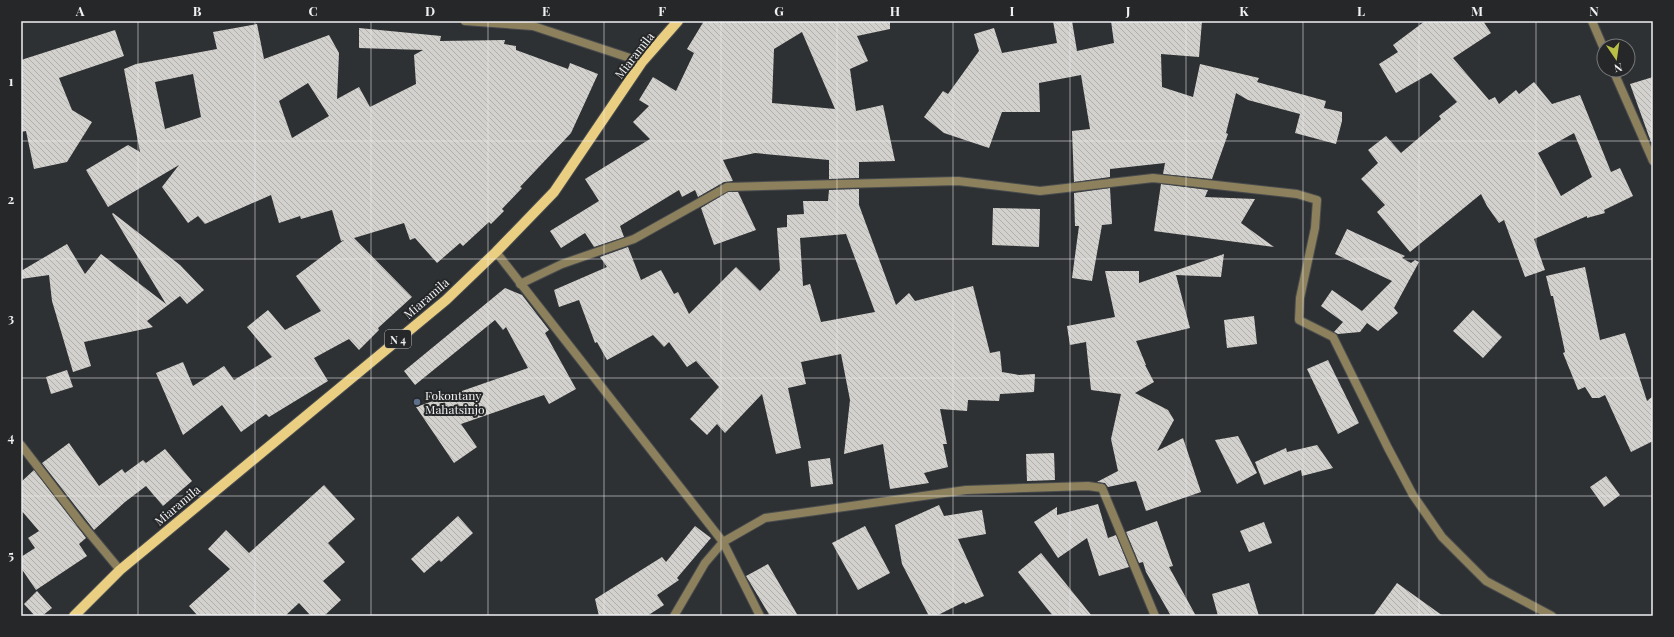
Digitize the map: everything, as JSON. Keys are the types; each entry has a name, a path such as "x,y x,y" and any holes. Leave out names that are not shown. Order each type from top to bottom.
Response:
{"main road":[{"name":"Miaramila","path":"74,616 120,570 446,300 496,252 554,192 642,62 678,21"}],"street":[{"path":"465,21 533,26 642,62"},
{"path":"1592,21 1599,38"},
{"path":"1617,78 1653,161"},
{"path":"520,284 562,264 634,239 727,187 958,181 1040,191 1153,178 1298,194 1317,200 1315,228 1300,298 1299,320 1333,337 1384,441 1413,495 1442,537 1486,581 1552,616"},
{"path":"496,252 722,542 760,616"},
{"path":"21,445 81,523 120,570"},
{"path":"674,616 705,563 722,542 765,518 966,490 1088,486 1102,488 1155,616"}],"building":[{"path":"704,21 890,21 890,29 857,36 868,61 850,69 856,111 883,105 895,161 859,162 859,178 829,179 829,160 755,153 723,160 733,181 724,182 698,197 695,190 682,197 679,190 620,226 624,237 594,247 585,233 561,248 550,231 599,201 585,179 650,139 633,122 649,106 639,100 653,77 676,91 694,53 687,49","holes":["802,32 835,109 772,103 774,49"]},
{"path":"1053,21 1072,21 1077,51 1114,43 1111,21 1202,21 1199,57 1161,54 1162,87 1193,97 1200,64 1259,78 1257,82 1326,101 1324,108 1342,112 1342,121 1336,144 1295,133 1300,114 1248,100 1236,93 1226,133 1228,134 1212,179 1163,174 1165,163 1110,169 1110,177 1074,182 1072,131 1090,129 1081,75 1039,83 1040,112 1002,112 989,148 944,133 924,117 943,91 948,94 979,51 974,34 994,28 1002,53 1057,43"},
{"path":"1425,21 1483,21 1491,33 1453,58 1489,100 1495,97 1499,104 1516,90 1519,94 1534,82 1552,104 1580,95 1611,172 1620,168 1633,196 1604,210 1605,213 1587,218 1587,216 1534,239 1545,270 1525,277 1504,220 1499,223 1487,206 1481,194 1410,252 1377,212 1385,205 1361,179 1378,163 1368,150 1386,136 1401,153 1441,119 1439,116 1457,102 1431,73 1396,93 1379,64 1398,52 1393,45","holes":["1574,133 1592,177 1561,196 1538,153"]},
{"path":"257,24 264,59 329,35 339,53 337,99 359,87 370,107 416,84 414,55 423,50 359,48 359,28 441,36 440,41 505,40 504,44 516,46 516,50 568,69 570,63 598,74 571,133 520,187 522,188 502,209 504,211 491,224 489,222 463,246 460,243 437,263 415,238 410,240 404,223 354,238 412,297 378,328 379,330 359,350 349,339 314,358 328,381 269,417 266,414 241,432 222,405 183,435 156,373 183,362 193,386 224,366 234,380 272,357 247,327 268,310 285,330 321,311 296,276 344,240 341,241 332,210 301,219 300,216 279,223 271,195 205,224 198,216 188,223 162,187 179,165 108,207 86,170 128,145 140,152 124,69 136,64 217,49 213,32","holes":["193,74 201,117 165,129 155,82","308,83 329,116 292,138 279,101"]},
{"path":"115,30 124,56 59,78 72,110 92,122 67,162 34,169 26,131 21,132 21,60"},
{"path":"1653,77 1653,142 1651,142 1630,84"},
{"path":"1161,184 1208,190 1205,197 1255,199 1241,223 1274,247 1154,231"},
{"path":"1110,188 1112,224 1102,225 1092,281 1072,278 1079,226 1075,226 1074,193"},
{"path":"859,189 859,205 896,305 909,293 915,301 973,286 990,353 1000,351 1002,372 1019,375 1035,374 1034,392 1000,394 999,401 968,400 967,411 940,409 947,444 943,444 948,467 924,473 929,483 890,489 883,444 844,454 850,400 841,354 801,362 806,384 788,388 801,448 776,454 762,394 725,433 717,424 707,435 690,419 719,387 696,361 687,367 669,342 664,347 653,335 607,360 597,342 595,343 579,300 559,307 554,290 607,267 600,257 628,247 641,280 661,270 674,294 678,292 689,314 736,267 760,291 780,270 777,228 787,227 787,215 804,214 803,201 828,201 829,190","holes":["846,234 875,312 821,322 810,284 803,286 800,238"]},
{"path":"728,192 738,192 756,230 714,245 701,208"},
{"path":"993,208 1040,209 1039,247 992,245"},
{"path":"113,213 180,265 204,290 187,304 180,296 147,321 153,327 84,342 91,366 73,372 52,301 49,275 21,279 21,271 67,244 85,274 101,254 166,304 112,214"},
{"path":"1347,229 1405,256 1402,258 1411,263 1415,260 1419,262 1394,308 1398,313 1378,331 1367,323 1360,332 1338,334 1334,332 1343,322 1321,306 1332,290 1362,311 1392,281 1335,254"},
{"path":"1224,254 1221,277 1176,275 1190,328 1136,341 1145,365 1154,382 1135,393 1168,410 1174,420 1157,451 1183,438 1201,492 1146,511 1136,481 1108,487 1105,483 1097,482 1118,471 1111,439 1121,394 1091,390 1086,342 1070,345 1067,326 1115,317 1105,271 1139,271 1139,283"},
{"path":"1585,267 1600,340 1625,333 1647,401 1653,396 1653,441 1631,452 1605,395 1599,398 1592,398 1585,387 1578,390 1563,353 1565,352 1553,296 1551,296 1546,276"},
{"path":"505,288 522,295 549,330 545,333 576,389 549,404 544,395 461,424 477,447 454,463 416,407 528,368 506,327 503,330 495,320 415,385 404,371"},
{"path":"1473,310 1502,337 1483,358 1453,331"},
{"path":"1254,316 1257,344 1227,348 1224,320"},
{"path":"1328,360 1359,423 1338,434 1307,369"},
{"path":"67,370 73,387 51,394 46,377"},
{"path":"1238,436 1257,473 1237,484 1215,440"},
{"path":"69,443 99,486 122,469 125,473 143,460 146,463 165,449 192,481 163,506 146,486 125,502 94,530 42,463"},
{"path":"1317,445 1333,468 1302,476 1301,470 1264,485 1255,462 1286,448 1287,452"},
{"path":"1054,453 1055,480 1027,481 1026,454"},
{"path":"830,458 833,484 811,487 808,461"},
{"path":"34,470 86,538 79,544 87,556 36,590 21,568 21,557 35,548 28,538 39,531 21,510 21,482"},
{"path":"1606,476 1620,495 1604,507 1590,487"},
{"path":"324,485 355,519 328,543 345,562 323,581 341,600 324,616 311,616 299,603 285,616 198,616 189,606 230,569 208,549 226,530 249,553"},
{"path":"1098,504 1108,538 1116,535 1129,567 1099,576 1087,538 1058,558 1034,522 1057,507 1057,515"},
{"path":"939,505 944,516 982,510 986,534 958,539 984,596 965,604 964,602 936,616 929,616 902,564 895,525"},
{"path":"458,516 473,533 441,562 439,560 424,573 411,559"},
{"path":"1157,521 1173,566 1169,567 1196,616 1171,616 1146,572 1143,562 1139,563 1126,532"},
{"path":"1264,522 1272,543 1249,552 1240,531"},
{"path":"695,526 711,538 677,578 679,580 657,595 664,605 647,616 599,616 595,599 662,557 666,562"},
{"path":"865,526 890,573 858,590 832,543"},
{"path":"1041,553 1092,616 1053,616 1018,572"},
{"path":"768,564 798,616 770,616 746,576"},
{"path":"1249,583 1259,616 1218,616 1212,594"},
{"path":"1397,583 1443,616 1373,616"},
{"path":"37,591 52,608 42,616 35,616 24,604"}],"place":[{"name":"Fokontany Mahatsinjo","path":"417,402"}]}
